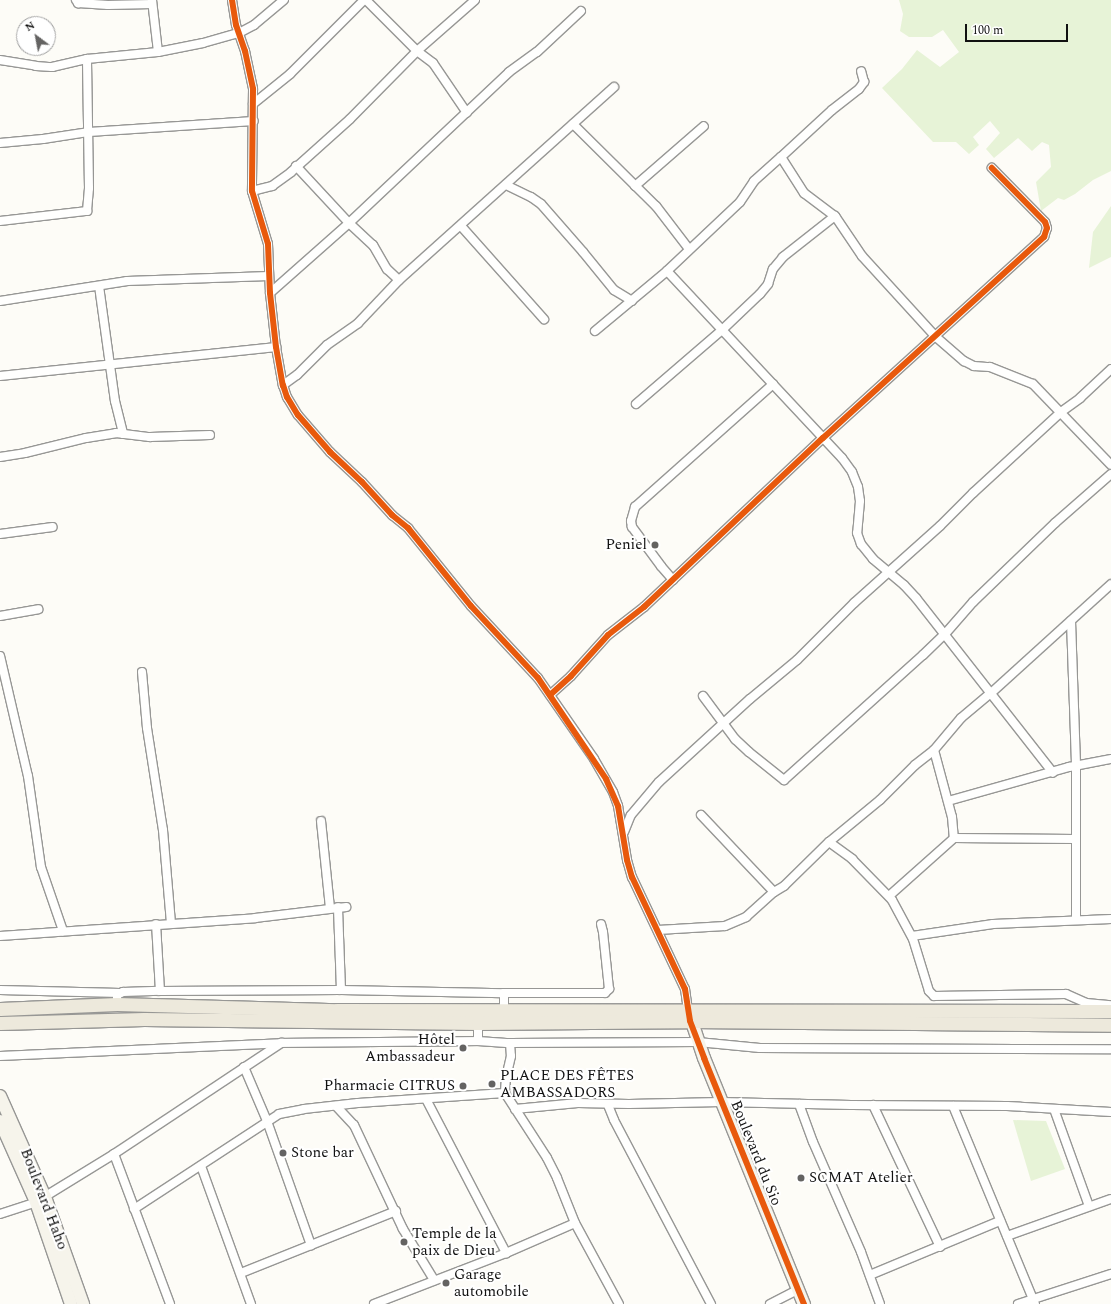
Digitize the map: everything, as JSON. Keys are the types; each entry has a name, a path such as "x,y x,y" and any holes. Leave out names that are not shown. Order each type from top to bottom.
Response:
{"main road":[{"path":"0,1009 118,998 337,1010 504,1010 1111,1025"},
{"path":"0,1023 144,1019 478,1023 689,1015 1089,1007 1111,1011"},
{"name":"Boulevard du Sio","path":"689,1015 698,1042 804,1304"},
{"name":"Boulevard Haho","path":"0,1096 83,1304"},
{"name":"Boulevard Haho","path":"0,1121 26,1164"},
{"name":"Boulevard Haho","path":"40,1199 70,1304"}],"street":[{"path":"76,0 78,3 108,5 152,2 158,52"},
{"path":"232,0 253,88 254,121 252,191 268,244 270,293 276,347 283,386 290,405 330,452 362,482 392,515 408,528 471,606 538,678 594,759 613,792 618,806 624,833 627,860 632,877 658,930 684,989 689,1015"},
{"path":"0,57 36,66 52,67 87,59 158,52 239,33 254,25 284,0"},
{"path":"253,104 290,74 365,0 417,51 430,61 467,113"},
{"path":"252,191 272,186 350,120 417,51 475,0"},
{"path":"270,293 349,223 510,72 537,52 581,11"},
{"path":"0,221 87,211 89,188 89,132 87,59"},
{"path":"595,331 667,271 740,202 754,182 832,110 859,88 864,82 861,71"},
{"path":"283,386 297,375 327,346 358,323 399,280 461,226 614,87"},
{"path":"0,143 43,139 89,132 254,121"},
{"path":"573,124 656,206 689,250"},
{"path":"635,186 704,126"},
{"path":"781,157 804,193 835,216 862,256 936,337 964,361 974,366 990,367 1033,384 1111,465"},
{"path":"296,166 349,223 374,245 387,269 399,280"},
{"path":"550,695 571,676 608,635 644,607 823,438 936,337 1044,237 1047,228 1045,222 992,168"},
{"path":"506,185 531,197 541,204 614,290 632,300"},
{"path":"636,404 722,330 760,294 768,284 773,269 783,257 835,216"},
{"path":"461,226 544,319"},
{"path":"667,271 842,458 852,472 858,487 860,501 857,533 861,544 873,559 904,584 1053,772"},
{"path":"0,301 127,281 269,276"},
{"path":"99,286 115,401 123,434"},
{"path":"0,376 60,369 111,366 276,347"},
{"path":"624,833 631,816 639,804 659,782 750,699 797,660 854,603 889,573 1061,412 1080,398 1111,369"},
{"path":"673,580 632,527 631,521 635,507 772,384"},
{"path":"0,457 25,453 98,436 123,434 150,437 210,436"},
{"path":"703,696 723,725 749,752 784,780 945,634 973,602 1055,523 1111,474"},
{"path":"0,534 53,526"},
{"path":"658,930 702,928 732,924 746,917 774,892 784,886 829,842 880,800 916,765 934,750 961,718 991,693 1111,584"},
{"path":"0,616 38,609"},
{"path":"1071,621 1076,766 1076,920"},
{"path":"0,656 28,776 41,867 63,931"},
{"path":"142,672 147,728 163,830 171,923"},
{"path":"934,750 954,827 954,838"},
{"path":"948,801 1053,772 1111,758"},
{"path":"702,815 774,892"},
{"path":"321,820 330,908"},
{"path":"889,896 954,838 1076,839"},
{"path":"829,842 852,860 889,896 912,936 929,991 934,996 1066,994 1089,1007 1111,1005"},
{"path":"0,936 255,918 342,907 341,990"},
{"path":"912,936 993,924 1111,919"},
{"path":"156,924 160,991"},
{"path":"0,990 118,998 160,991 341,990 504,993 608,992 604,940 601,924"},
{"path":"504,993 504,1010"},
{"path":"478,1023 478,1041"},
{"path":"0,1056 280,1043 478,1041 510,1043 698,1042 760,1048 1111,1050"},
{"path":"0,1214 40,1199 114,1154 280,1043"},
{"path":"510,1043 511,1056 506,1077 506,1093 547,1158 557,1178 575,1223 619,1304"},
{"path":"244,1067 267,1121 311,1245"},
{"path":"134,1209 279,1114 289,1111 336,1106 506,1093"},
{"path":"426,1099 506,1253"},
{"path":"515,1109 578,1103 608,1105 722,1102 1007,1106 1111,1112"},
{"path":"799,1104 813,1142 870,1275 880,1304"},
{"path":"608,1105 614,1120 711,1304"},
{"path":"873,1105 940,1247"},
{"path":"336,1106 354,1125 396,1211 403,1229 434,1280"},
{"path":"953,1106 1034,1302"},
{"path":"1054,1109 1089,1206"},
{"path":"114,1154 170,1304"},
{"path":"201,1166 251,1304"},
{"path":"1007,1236 1111,1199"},
{"path":"241,1273 396,1211"},
{"path":"870,1275 1000,1221"},
{"path":"374,1304 506,1253 575,1223"},
{"path":"1018,1304 1034,1302 1111,1274"},
{"path":"770,1304 798,1290"}],"green space":[{"path":"899,0 1111,0 1111,171 1093,180 1075,194 1064,200 1058,198 1041,211 1036,182 1051,167 1049,145 1042,142 1032,151 1018,138 994,158 986,149 1000,133 990,121 973,137 979,145 969,154 956,142 933,142 882,88 902,69 917,50 940,67 959,52 943,30 932,37 909,37 900,31 903,14"},
{"path":"1111,206 1111,257 1089,268 1093,232"},
{"path":"1013,1120 1046,1121 1065,1169 1031,1181"}],"cycle path":[{"path":"232,0 236,25 245,51 253,89 252,191 268,244 270,293 276,347 283,385 287,397 298,415 330,452 362,482 392,515 408,528 471,606 538,678 606,779 618,806 627,860 632,877 685,989 690,1021 804,1304"},
{"path":"550,695 571,676 608,635 644,607 823,438 1044,237 1047,228 1045,222 992,168"}],"place":[{"name":"Peniel","path":"655,545"},
{"name":"Hôtel Ambassadeur","path":"463,1048"},
{"name":"PLACE DES FÊTES AMBASSADORS","path":"492,1084"},
{"name":"Pharmacie CITRUS","path":"463,1086"},
{"name":"Stone bar","path":"283,1153"},
{"name":"SCMAT Atelier","path":"801,1178"},
{"name":"Temple de la paix de Dieu","path":"404,1242"},
{"name":"Garage automobile","path":"446,1283"}]}
